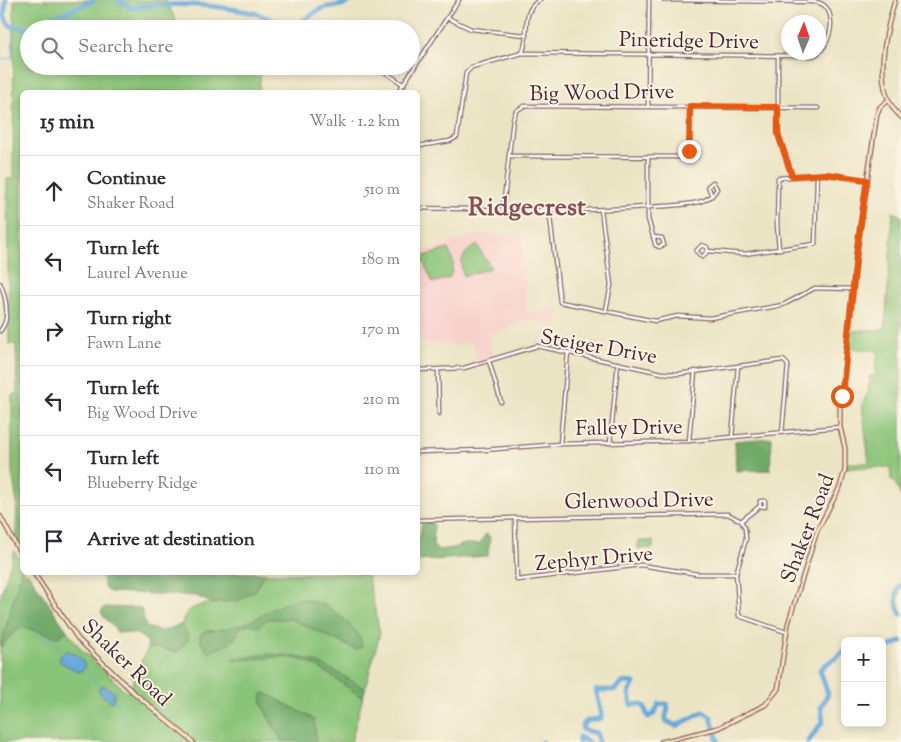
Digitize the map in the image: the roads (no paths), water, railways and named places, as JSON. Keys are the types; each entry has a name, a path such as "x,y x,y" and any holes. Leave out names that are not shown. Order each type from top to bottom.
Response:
{"street":[{"path":"420,61 459,0"},
{"path":"522,53 529,11 534,3 540,0"},
{"path":"648,106 649,0"},
{"name":"Pineridge Drive","path":"420,146 450,141 456,137 468,70 472,67 522,53 809,57 820,52 831,21 830,13 826,6 816,2 664,0"},
{"path":"895,0 890,18 882,78 888,101 901,117"},
{"path":"448,18 466,28 525,35"},
{"path":"778,56 778,134 792,176"},
{"path":"389,75 404,85"},
{"path":"400,90 411,75"},
{"name":"Shaker Road","path":"661,742 716,729 763,706 775,696 780,680 786,632 817,531 843,477 845,452 840,427 840,409 852,289 878,111 888,101"},
{"name":"Big Wood Drive","path":"503,209 513,118 516,112 524,106 818,108"},
{"path":"509,156 678,158 688,153 690,144 690,106"},
{"path":"648,158 647,207 653,238 657,247 664,245 662,238 653,238"},
{"path":"779,249 776,225 778,178 826,174 867,180"},
{"path":"708,252 703,245 697,250 698,254 702,257 708,252 740,254 815,244 817,175"},
{"path":"420,208 601,210 696,203 712,196 717,188 713,182 708,187 712,196"},
{"path":"549,209 560,302 656,321 678,316 704,318 784,305 815,288 852,289"},
{"path":"601,210 611,285 606,310"},
{"path":"0,283 6,304 5,322 0,331"},
{"name":"Steiger Drive","path":"420,370 464,368 537,346 662,374 777,360 784,361 788,365 782,433"},
{"path":"560,444 568,352"},
{"path":"489,361 501,402"},
{"path":"610,443 618,364"},
{"path":"732,437 738,366"},
{"path":"438,369 439,414"},
{"path":"689,442 695,371"},
{"name":"Falley Drive","path":"420,452 483,450 560,444 689,442 840,427"},
{"path":"741,521 760,506"},
{"name":"Glenwood Drive","path":"420,520 728,514 741,521 745,528 746,539 736,574 738,616 786,632"},
{"path":"0,516 20,552"},
{"name":"Zephyr Drive","path":"515,518 517,580 641,565 698,574 736,574"},
{"name":"Shaker Road","path":"35,575 78,639 133,692 193,742"},
{"path":"684,736 686,742"}],"water":[{"path":"66,651 78,656 85,665 85,668 79,672 60,662 60,656"},
{"path":"103,685 115,693 112,703 99,692 99,688"}],"waterway":[{"path":"6,0 4,15 9,25 20,27"},
{"path":"48,20 94,0"},
{"path":"119,0 131,8 192,5 253,13 272,20"},
{"path":"304,20 323,8 342,5 352,0"},
{"path":"0,60 12,57 13,27"},
{"path":"901,585 897,591 896,599 901,614"},
{"path":"34,626 48,640 57,643 59,650 64,655"},
{"path":"886,649 901,641"},
{"path":"808,742 823,721 821,707 828,694 820,670 841,654"},
{"path":"88,673 96,684 101,686"},
{"path":"598,742 597,733 583,730 582,726 587,721 601,718 596,690 614,690 624,682 634,683 629,693 631,705 639,704 644,706 648,717 654,714 659,704 667,704 665,720 676,726 703,712 711,717 718,742"},
{"path":"116,700 126,722"},
{"path":"579,742 579,737 588,742"}],"district":[{"name":"Ridgecrest","path":"527,206"}]}
